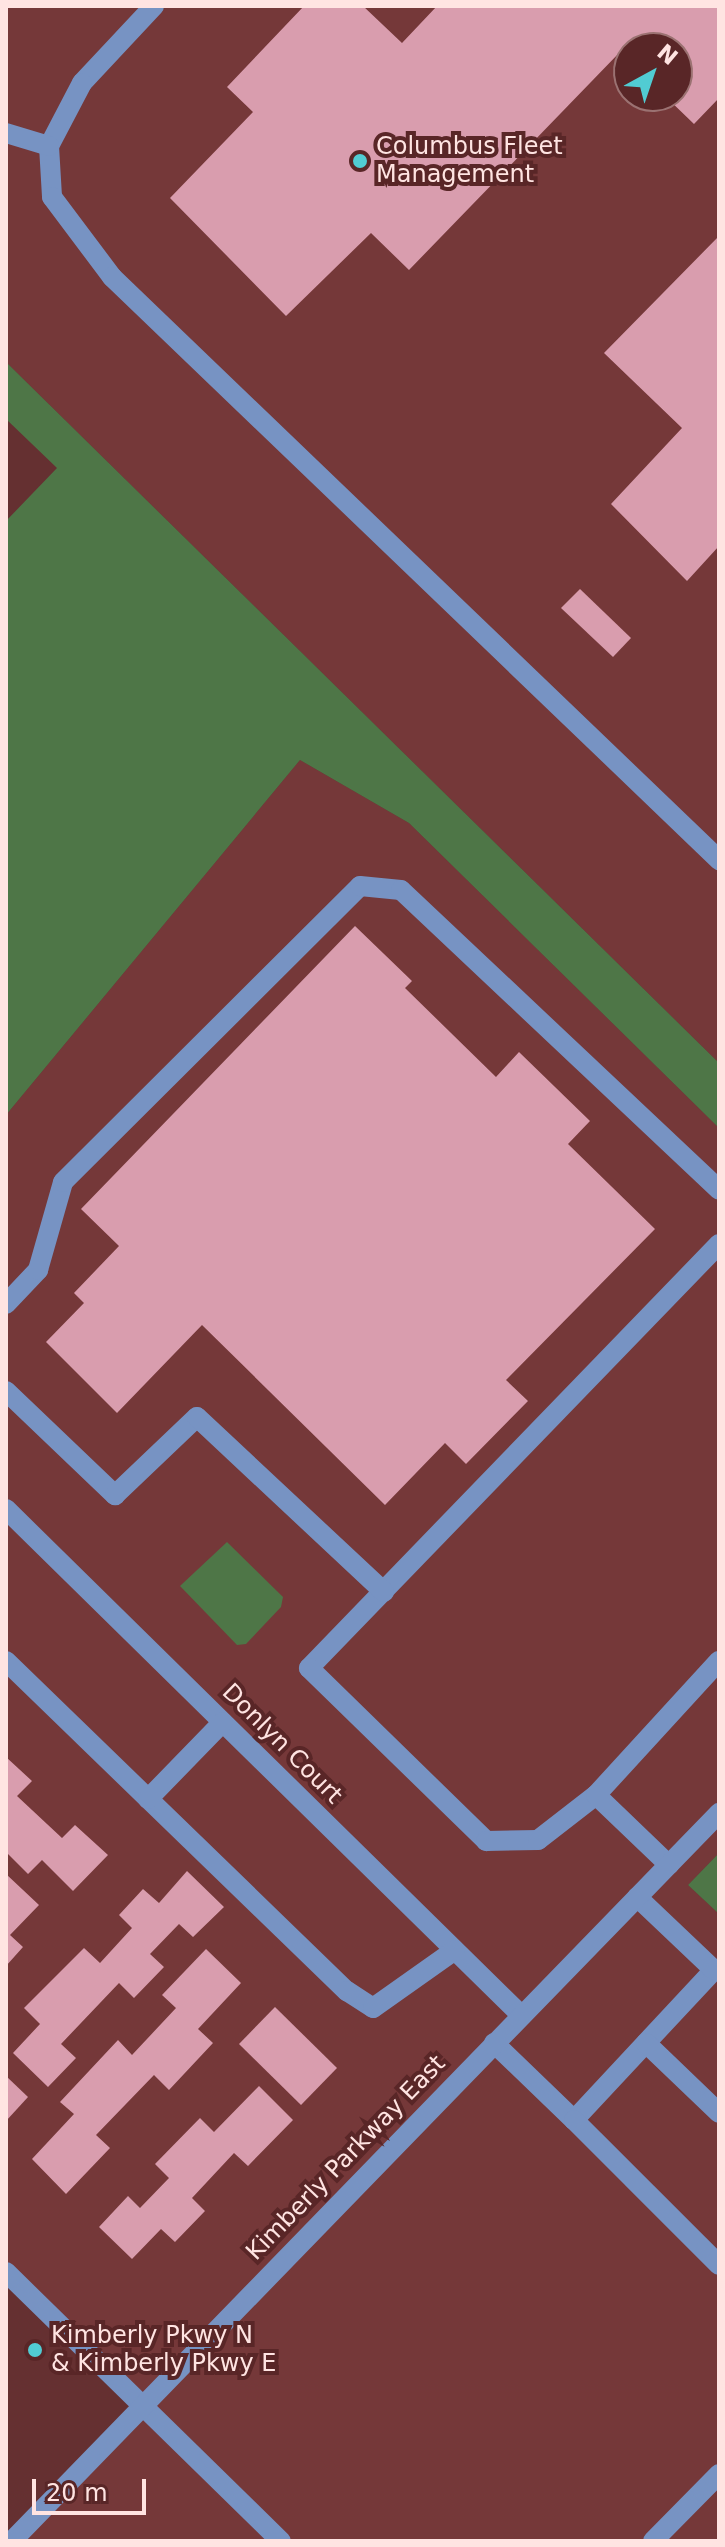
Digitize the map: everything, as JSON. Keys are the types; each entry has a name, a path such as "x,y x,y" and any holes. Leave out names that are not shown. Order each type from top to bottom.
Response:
{"street":[{"path":"154,6 82,83 49,146 52,197 112,277 719,860"},
{"path":"6,133 49,146"},
{"path":"6,1304 38,1270 63,1182 360,886 401,890 719,1190"},
{"path":"719,1244 309,1668 486,1841 538,1840 596,1795 719,1661"},
{"path":"6,1391 115,1495 197,1417 384,1592"},
{"name":"Donlyn Court","path":"6,1509 522,2016"},
{"path":"6,1661 347,1991 373,2008 455,1950"},
{"path":"148,1799 223,1722"},
{"path":"596,1795 669,1865"},
{"name":"Kimberly Parkway East","path":"12,2541 719,1813"},
{"path":"574,2120 716,1973 637,1897"},
{"path":"494,2043 719,2265"},
{"path":"646,2043 719,2113"},
{"path":"6,2272 281,2541"},
{"path":"653,2541 719,2474"}],"shaded area":[{"path":"6,6 719,6 719,1063 6,362"},
{"path":"300,760 409,823 719,1128 719,1853 688,1885 719,1914 719,2541 14,2541 146,2403 6,2268 6,1115"}],"green space":[{"path":"6,362 719,1063 719,1128 409,823 300,760 6,1115 6,521 57,468 6,419"},
{"path":"227,1542 283,1597 281,1607 246,1644 237,1645 180,1586"},
{"path":"719,1853 719,1914 688,1885"}],"building":[{"name":"Columbus Fleet Management","path":"304,6 363,6 402,43 437,6 719,6 719,98 694,124 682,112 693,112 693,32 613,32 613,59 409,270 371,233 286,316 170,198 253,112 227,87"},
{"path":"719,236 719,546 687,581 611,504 682,428 604,353"},
{"path":"580,589 631,638 613,657 561,608"},
{"path":"355,926 412,981 405,988 496,1077 519,1052 590,1121 568,1144 655,1229 506,1380 528,1401 466,1464 445,1443 385,1505 202,1325 117,1413 46,1342 84,1303 74,1293 119,1246 81,1209"},
{"path":"6,1757 32,1781 17,1796 62,1838 75,1825 108,1855 73,1891 42,1860 28,1874 6,1852"},
{"path":"187,1871 224,1907 193,1937 179,1924 150,1954 164,1967 134,1998 119,1983 61,2044 76,2058 48,2087 13,2053 40,2024 24,2008 84,1948 100,1963 132,1928 119,1915 143,1889 159,1903"},
{"path":"6,1874 39,1905 10,1935 23,1947 6,1966"},
{"path":"206,1949 241,1983 198,2029 213,2043 169,2090 154,2075 96,2135 110,2148 66,2194 32,2159 74,2114 60,2102 118,2040 132,2055 176,2008 162,1995"},
{"path":"275,2007 337,2068 301,2105 239,2044"},
{"path":"6,2076 28,2097 6,2121"},
{"path":"259,2086 293,2120 248,2166 234,2153 192,2198 205,2211 175,2242 161,2229 132,2259 99,2227 128,2196 140,2208 169,2178 155,2164 200,2118 214,2132"}],"place":[{"name":"Columbus Fleet Management","path":"360,161"},
{"name":"Kimberly Pkwy N & Kimberly Pkwy E","path":"35,2350"}]}
